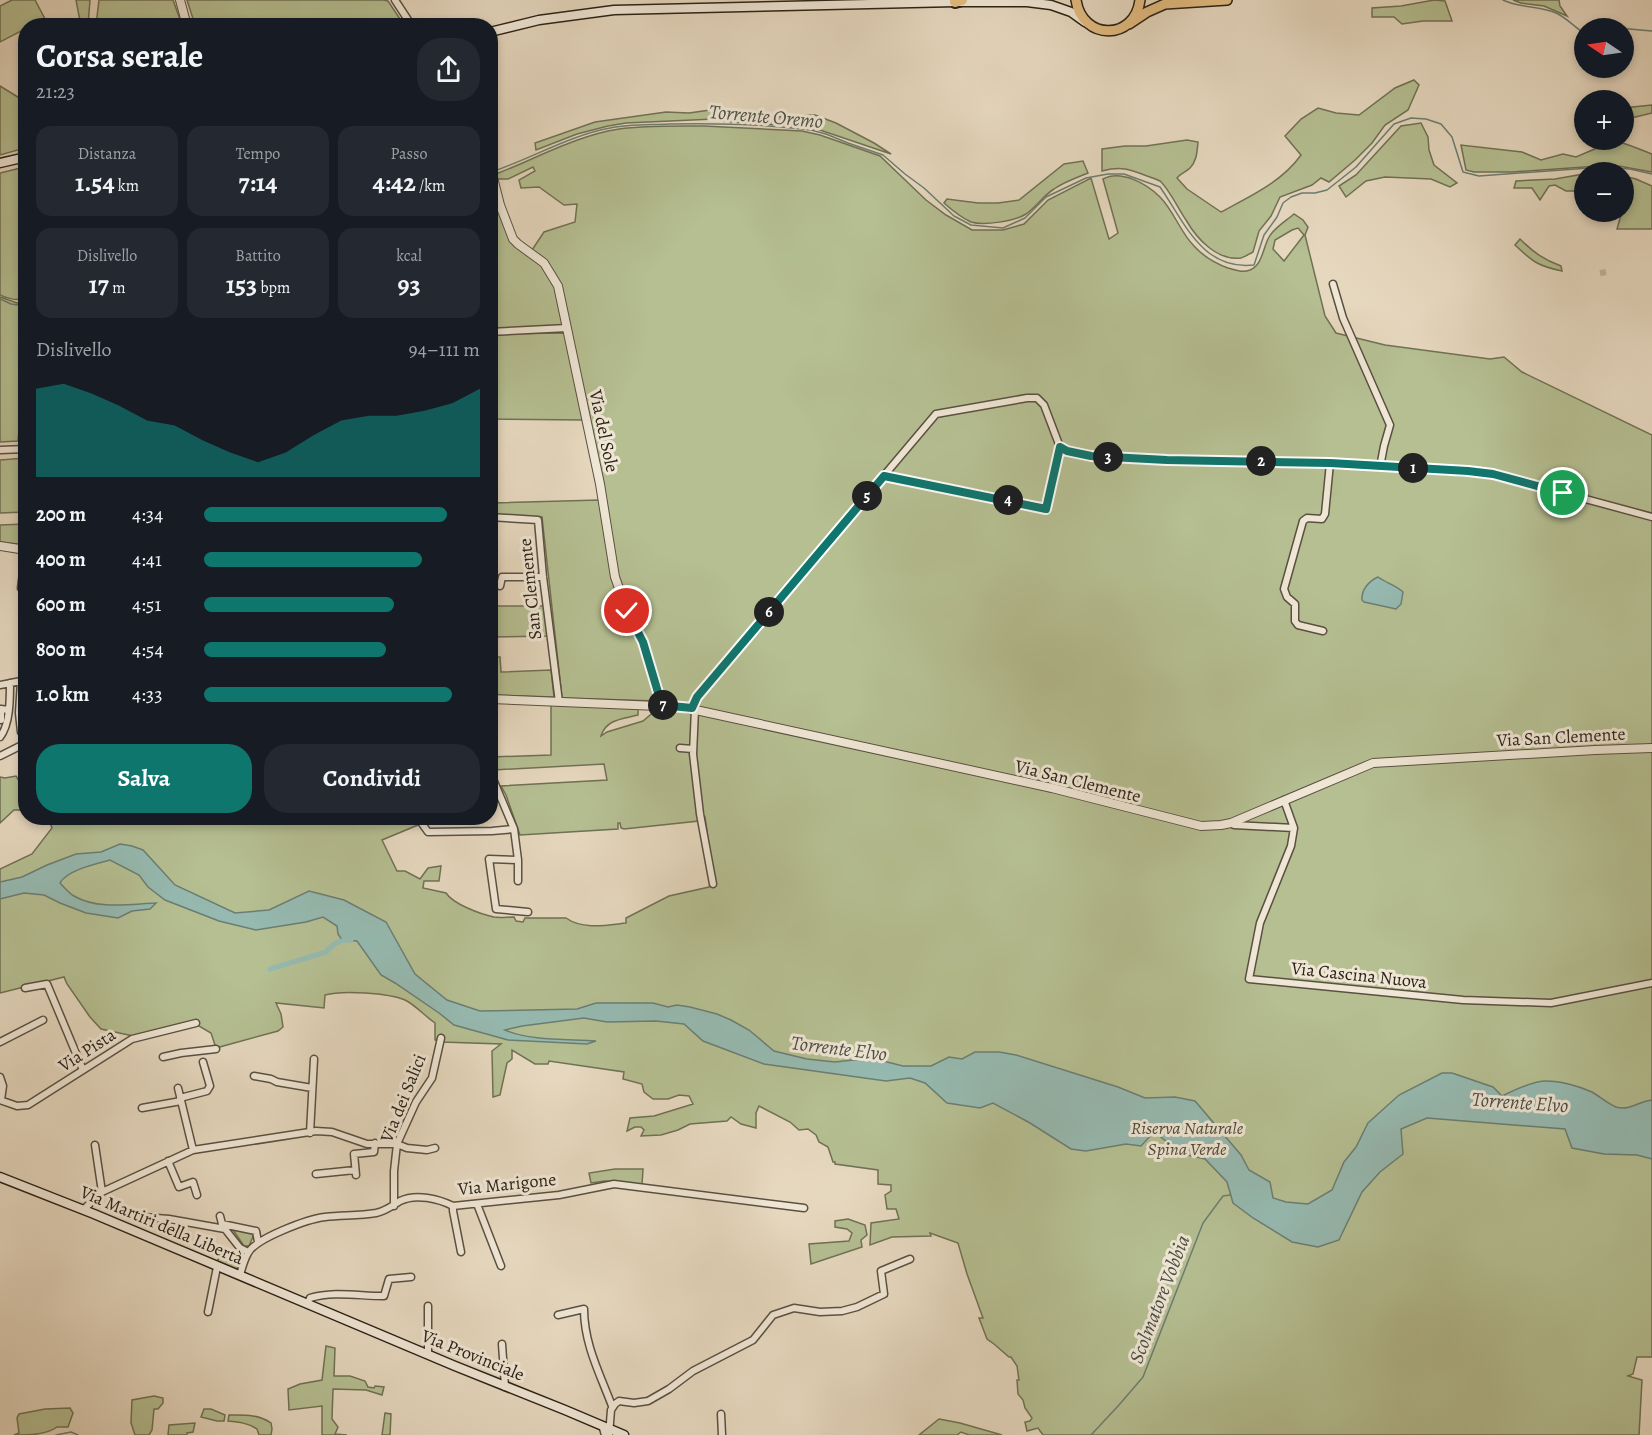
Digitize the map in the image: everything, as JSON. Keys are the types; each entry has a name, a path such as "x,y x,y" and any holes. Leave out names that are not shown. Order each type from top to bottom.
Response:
{"main road":[{"path":"996,1 1012,0"},
{"path":"1076,0 1081,16 1086,22"},
{"path":"1129,24 1138,10 1140,0"},
{"path":"498,30 539,20 614,10 996,1 1051,5 1071,12 1092,27 1107,31 1122,28 1165,4 1227,0"},
{"path":"0,164 18,159"},
{"name":"Via Martiri della Libertà","path":"0,1177 309,1304"},
{"name":"Via Provinciale","path":"309,1304 607,1431 624,1435"}],"street":[{"path":"180,0 186,18"},
{"path":"395,0 407,18"},
{"name":"Via del Sole","path":"498,196 513,239 544,263 558,286 600,484 615,577 627,611 643,642 661,705"},
{"path":"1333,284 1343,318 1390,425 1380,467"},
{"path":"498,332 567,328"},
{"path":"713,884 700,814 693,749 693,709 697,697 936,414 1037,398 1044,405 1060,447 1046,509 884,476"},
{"path":"1060,447 1067,451 1091,456 1330,463 1493,474 1652,517"},
{"path":"0,450 18,449"},
{"path":"1323,631 1298,625 1295,621 1295,604 1287,597 1284,588 1304,520 1322,519 1325,514 1330,463"},
{"name":"San Clemente","path":"498,518 538,520 559,702"},
{"path":"2,549 18,550"},
{"path":"500,586 502,577 543,577"},
{"path":"0,685 18,681"},
{"path":"1,734 8,720 10,683"},
{"name":"Via San Clemente","path":"498,699 661,705 693,709 1052,788 1201,826 1231,823 1373,763 1652,748"},
{"path":"1,720 1,709 8,710"},
{"path":"0,756 18,747"},
{"path":"680,748 693,749"},
{"path":"498,791 514,829 518,881"},
{"path":"1231,823 1294,828 1284,800"},
{"path":"423,825 428,832 514,829"},
{"name":"Via Cascina Nuova","path":"1294,828 1291,846 1260,923 1249,979 1463,1000 1551,1004 1652,983"},
{"path":"518,860 489,859 496,909 528,912"},
{"path":"25,988 45,984 49,986 83,1070"},
{"path":"0,1042 43,1020"},
{"name":"Via Pista","path":"0,1100 17,1106 28,1105 138,1036 196,1023"},
{"name":"Via dei Salici","path":"394,1206 394,1171 398,1144 416,1102 432,1078 441,1038"},
{"path":"163,1057 216,1048"},
{"path":"310,1132 314,1059"},
{"path":"142,1108 181,1099 210,1089 203,1062"},
{"path":"254,1076 312,1088"},
{"path":"0,1077 3,1086 0,1100"},
{"path":"178,1088 193,1150"},
{"path":"83,1210 102,1192 193,1150 310,1132 332,1132 367,1144 398,1144 407,1148 427,1150 435,1148"},
{"path":"316,1174 356,1173 354,1154 374,1152 375,1143"},
{"path":"95,1145 102,1192"},
{"path":"168,1161 179,1187 193,1182 197,1195"},
{"name":"Via Marigone","path":"240,1275 248,1252 258,1242 271,1235 322,1218 376,1213 407,1198 441,1200 453,1206 559,1195 614,1184 804,1208"},
{"path":"477,1204 501,1266"},
{"path":"453,1206 461,1252"},
{"path":"220,1216 222,1224 256,1231 258,1242"},
{"path":"144,1217 225,1229 240,1248 248,1252"},
{"path":"612,1406 619,1401 634,1403 648,1401 693,1371 753,1340 773,1315 794,1308 820,1312 842,1311 857,1307 884,1294 881,1271 910,1259"},
{"path":"208,1312 217,1267"},
{"path":"309,1304 310,1298 323,1295 384,1296 387,1281 390,1278 411,1277"},
{"path":"428,1306 428,1355"},
{"path":"558,1315 584,1309 588,1342 612,1406 607,1431"},
{"path":"502,1344 505,1387"},
{"path":"721,1414 722,1435"}],"green space":[{"path":"12,0 35,0 44,18 18,18 18,33 0,42 0,6"},
{"path":"76,0 90,0 89,18 79,18"},
{"path":"99,0 173,0 179,18 97,18"},
{"path":"187,0 383,0 388,1 399,18 193,18"},
{"path":"1434,0 1445,1 1452,21 1402,24 1394,17 1372,17 1372,8"},
{"path":"1513,0 1559,0 1567,16 1544,6"},
{"path":"1414,80 1419,85 1408,110 1385,125 1372,143 1329,182 1321,178 1312,185 1280,197 1271,216 1259,231 1253,252 1241,258 1224,256 1202,241 1160,181 1125,169 1102,171 1102,149 1187,140 1198,142 1194,162 1177,178 1187,189 1221,212 1275,181 1293,165 1301,155 1285,136 1301,119 1318,108 1336,113 1359,115 1395,88"},
{"path":"0,86 18,97 18,150 0,155"},
{"path":"1652,105 1652,113 1634,117 1634,107"},
{"path":"710,110 774,117 815,115 836,123 891,154 820,130 714,119 626,123 608,126 577,134 536,150 535,143 595,122 666,112 689,113"},
{"path":"1421,123 1428,137 1434,165 1457,183 1450,187 1431,179 1385,177 1366,181 1346,197 1339,186 1356,175 1401,126"},
{"name":"Riserva Naturale Spina Verde","path":"662,126 802,131 820,135 880,156 926,200 972,230 1003,230 1024,224 1048,200 1091,178 1109,239 1118,233 1103,179 1110,176 1126,177 1148,187 1160,197 1189,240 1202,253 1218,264 1239,271 1254,268 1262,256 1270,235 1294,214 1308,227 1305,235 1325,316 1336,333 1385,345 1490,359 1504,357 1522,372 1652,435 1652,1357 1637,1357 1633,1374 1628,1376 1642,1380 1639,1435 1043,1435 1038,1428 1027,1431 1025,1422 1032,1418 1018,1394 1017,1366 1011,1357 987,1339 979,1318 983,1318 958,1243 930,1233 931,1236 892,1237 870,1245 871,1223 899,1219 896,1209 887,1209 885,1195 891,1191 891,1185 878,1184 878,1170 835,1164 828,1147 819,1142 816,1135 808,1129 799,1130 790,1122 759,1106 756,1113 756,1128 741,1124 731,1117 727,1121 690,1124 661,1135 641,1136 644,1130 641,1127 627,1131 630,1118 654,1116 693,1104 689,1096 679,1095 668,1099 653,1099 644,1092 642,1084 623,1079 624,1072 549,1061 548,1064 535,1064 512,1050 512,1059 507,1063 500,1095 493,1097 492,1051 501,1044 435,1040 435,1023 409,1002 377,994 333,993 325,995 324,1008 276,1003 283,1027 278,1031 216,1048 211,1033 194,1023 133,1036 101,1029 90,1017 64,977 0,993 0,869 32,854 52,828 51,825 418,825 382,840 397,871 405,871 420,879 428,868 441,866 439,881 424,881 423,888 446,893 461,905 482,914 514,917 516,921 523,922 525,918 566,918 587,925 626,923 626,918 669,896 709,887 713,875 705,817 699,817 699,821 624,829 618,823 618,829 520,835 501,786 607,780 604,764 498,770 498,757 551,755 551,704 638,707 638,715 611,723 603,730 601,736 643,721 664,703 622,595 571,332 498,334 498,210 511,240 532,250 544,232 575,222 577,204 564,205 539,187 521,188 519,180 535,171 533,167 508,179 498,179 498,173 588,136 619,129","holes":["1298,228 1304,235 1284,261 1273,249 1275,240"]},
{"path":"1461,145 1522,152 1541,160 1563,154 1576,157 1592,150 1634,150 1634,147 1652,154 1652,172 1634,169 1634,162 1574,162 1574,168 1474,172 1466,170"},
{"path":"1083,161 1088,173 1058,187 1026,214 1015,219 991,223 971,222 944,203 947,199 978,203 1019,200 1064,164"},
{"path":"18,169 18,299 0,295 0,173"},
{"path":"1574,176 1574,191 1566,191 1555,185 1549,186 1540,200 1532,188 1514,188 1516,181"},
{"path":"1634,179 1652,186 1652,229 1617,229 1619,222 1634,222"},
{"path":"1520,239 1539,255 1561,266 1562,271 1541,265 1531,259 1515,245"},
{"path":"0,297 18,303 18,441 0,442"},
{"path":"564,333 567,335 584,420 498,419 498,334"},
{"path":"18,459 18,512 0,513 0,460"},
{"path":"599,500 610,556 638,635 657,701 562,698 542,517 498,515 498,503"},
{"path":"18,524 18,544 0,542 0,525"},
{"path":"498,606 544,606 548,636 498,637"},
{"path":"498,657 500,657 501,672 551,670 554,697 498,695"},
{"path":"16,776 18,779 18,810 14,810 0,823 0,777"},
{"path":"615,1169 643,1169 642,1185 605,1181 591,1183 589,1173"},
{"path":"848,1219 865,1225 867,1235 861,1240 862,1247 811,1264 809,1244 849,1241 852,1233 847,1229 835,1227 835,1221"},
{"path":"231,1227 255,1232 249,1246 244,1246"},
{"path":"246,1252 241,1266 236,1269 217,1261 221,1256"},
{"path":"326,1346 335,1348 334,1376 350,1376 365,1381 368,1387 384,1387 382,1395 366,1390 333,1389 332,1419 338,1427 335,1434 347,1435 322,1435 322,1406 289,1410 288,1389 322,1380"},
{"path":"154,1396 163,1398 163,1403 158,1409 154,1409 152,1430 149,1435 135,1435 131,1423 132,1400"},
{"path":"70,1408 73,1413 68,1427 57,1427 37,1434 14,1435 19,1433 17,1418 19,1414 45,1409"},
{"path":"204,1409 211,1409 225,1415 224,1421 201,1417"},
{"path":"385,1413 391,1414 390,1435 382,1435"},
{"path":"229,1415 251,1416 266,1420 271,1423 271,1435 259,1435 257,1429 250,1425 228,1421"},
{"path":"939,1419 1002,1435 969,1435 961,1432 957,1435 919,1435"},
{"path":"195,1423 193,1432 187,1435 168,1435 169,1425"}],"water":[{"path":"1378,577 1403,592 1401,604 1396,609 1362,600 1366,586"},
{"name":"Torrente Elvo","path":"120,844 143,850 175,885 235,913 269,910 309,891 344,900 386,922 415,974 447,1000 480,1011 577,1009 596,1003 653,1003 668,1007 677,1005 717,1014 749,1030 774,1051 807,1059 835,1062 871,1058 903,1066 931,1066 949,1057 962,1059 975,1052 999,1052 1016,1055 1118,1087 1145,1098 1175,1097 1195,1101 1241,1155 1249,1170 1270,1182 1273,1198 1286,1202 1308,1204 1332,1190 1344,1162 1356,1147 1368,1123 1399,1095 1442,1073 1452,1073 1493,1087 1502,1096 1530,1084 1546,1081 1587,1090 1621,1108 1652,1100 1652,1159 1637,1155 1604,1154 1572,1148 1565,1129 1427,1118 1401,1129 1403,1154 1380,1172 1362,1192 1339,1240 1318,1247 1292,1242 1233,1203 1227,1182 1205,1159 1183,1154 1154,1132 1141,1146 1126,1144 1086,1151 1071,1149 993,1103 980,1108 947,1103 925,1083 910,1078 886,1081 764,1064 703,1041 684,1024 656,1021 607,1022 584,1018 505,1030 537,1038 596,1041 587,1044 508,1040 454,1025 381,975 357,941 342,940 337,926 323,917 256,930 219,921 165,900 148,887 139,875 110,860 75,871 60,883 72,895 93,903 114,905 156,903 150,909 132,911 118,918 86,913 44,895 24,893 0,899 0,882 22,877 76,854 101,852"}],"waterway":[{"path":"1503,0 1556,13 1574,25"},
{"path":"1634,29 1652,31"},
{"name":"Torrente Oremo","path":"498,170 595,131 632,125 722,124 811,130 883,155 954,216 971,225 1003,228 1025,218 1046,197 1086,178 1124,174 1160,187 1196,241 1221,260 1236,265 1254,265 1264,235 1277,217 1283,203 1302,193 1327,190 1356,167 1394,124 1411,118 1426,119 1441,124 1452,137 1463,172 1479,176 1603,167 1630,169 1652,174"},
{"name":"Torrente Oremo","path":"0,299 18,305"},
{"path":"270,969 326,952 337,943 351,940"},
{"name":"Scolmatore Vobbia","path":"1091,1435 1143,1377 1203,1223 1223,1196 1230,1195"},
{"path":"56,1435 71,1432 78,1435"}],"tunnel":[{"path":"1600,273 1606,272"}],"route":[{"path":"627,611 643,642 661,705 692,708 697,697 884,476 1046,509 1060,447 1067,451 1091,456 1330,463 1468,471 1493,474 1563,493"}]}
